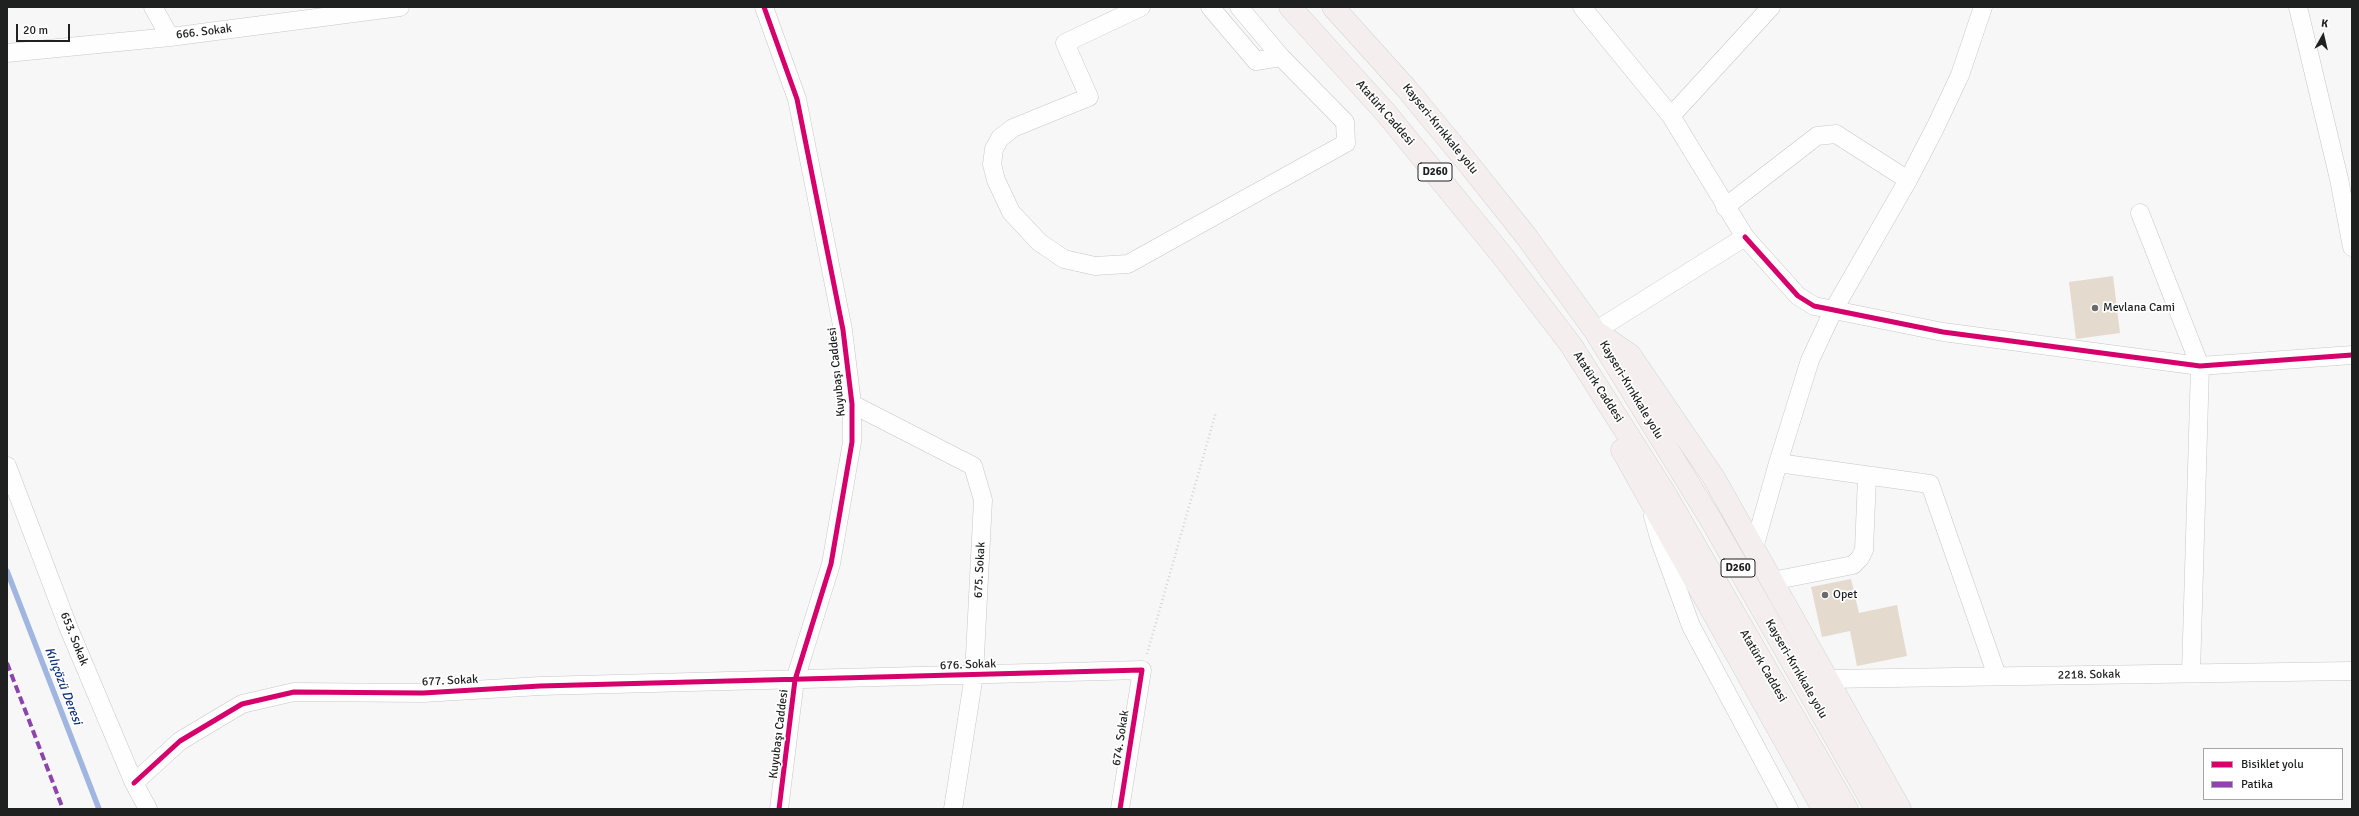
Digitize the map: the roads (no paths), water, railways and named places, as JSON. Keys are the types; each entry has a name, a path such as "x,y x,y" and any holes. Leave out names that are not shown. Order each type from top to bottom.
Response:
{"highway":[{"name":"Atatürk Caddesi","path":"1290,7 1386,113 1505,259 1571,345 1666,495 1847,809"},
{"name":"Kayseri-Kırıkkale yolu","path":"1333,7 1406,88 1482,181 1526,236 1595,331 1711,520 1876,809"},
{"path":"1595,331 1630,355 1714,478 1900,809"},
{"path":"1571,345 1588,390 1822,809"}],"street":[{"path":"153,7 170,37"},
{"name":"666. Sokak","path":"7,52 170,37 400,7"},
{"name":"Kuyubaşı Caddesi","path":"764,7 797,99 843,330 852,404 852,442 831,564 795,680 780,809"},
{"path":"1141,7 1065,43 1089,97 1013,128 1000,138 994,150 992,164 996,180 1011,212 1039,242 1064,259 1095,266 1128,264 1346,143 1345,122 1281,57 1239,7"},
{"path":"1210,7 1256,61 1281,57"},
{"path":"1582,7 1671,116 1725,207 1745,237 1798,296 1814,306 1943,332 2200,366 2352,355"},
{"path":"1671,116 1771,7"},
{"path":"1754,548 1778,463 1810,360 1834,309 1908,180 1960,75 1983,7"},
{"path":"2298,7 2346,177 2352,247"},
{"path":"1725,207 1817,136 1836,134 1908,180"},
{"path":"2140,213 2200,366 2192,673"},
{"path":"1595,331 1745,237"},
{"name":"675. Sokak","path":"852,404 973,466 983,500 974,675 953,809"},
{"path":"1778,463 1930,484 1997,676"},
{"name":"653. Sokak","path":"7,466 69,629 134,783 148,809"},
{"path":"1772,581 1853,565 1860,558 1864,550 1867,476"},
{"path":"1649,498 1660,541 1691,626 1790,809"},
{"name":"676. Sokak","path":"795,680 1142,670"},
{"name":"674. Sokak","path":"1120,809 1142,670"},
{"name":"2218. Sokak","path":"1826,679 2352,671"},
{"name":"677. Sokak","path":"134,783 180,741 242,704 294,692 423,693 540,686 795,680"}],"waterway":[{"name":"Kılıçözü Deresi","path":"7,571 99,809"}],"place":[{"name":"Mevlana Cami","path":"2095,308"},
{"name":"Opet","path":"1825,595"}]}
